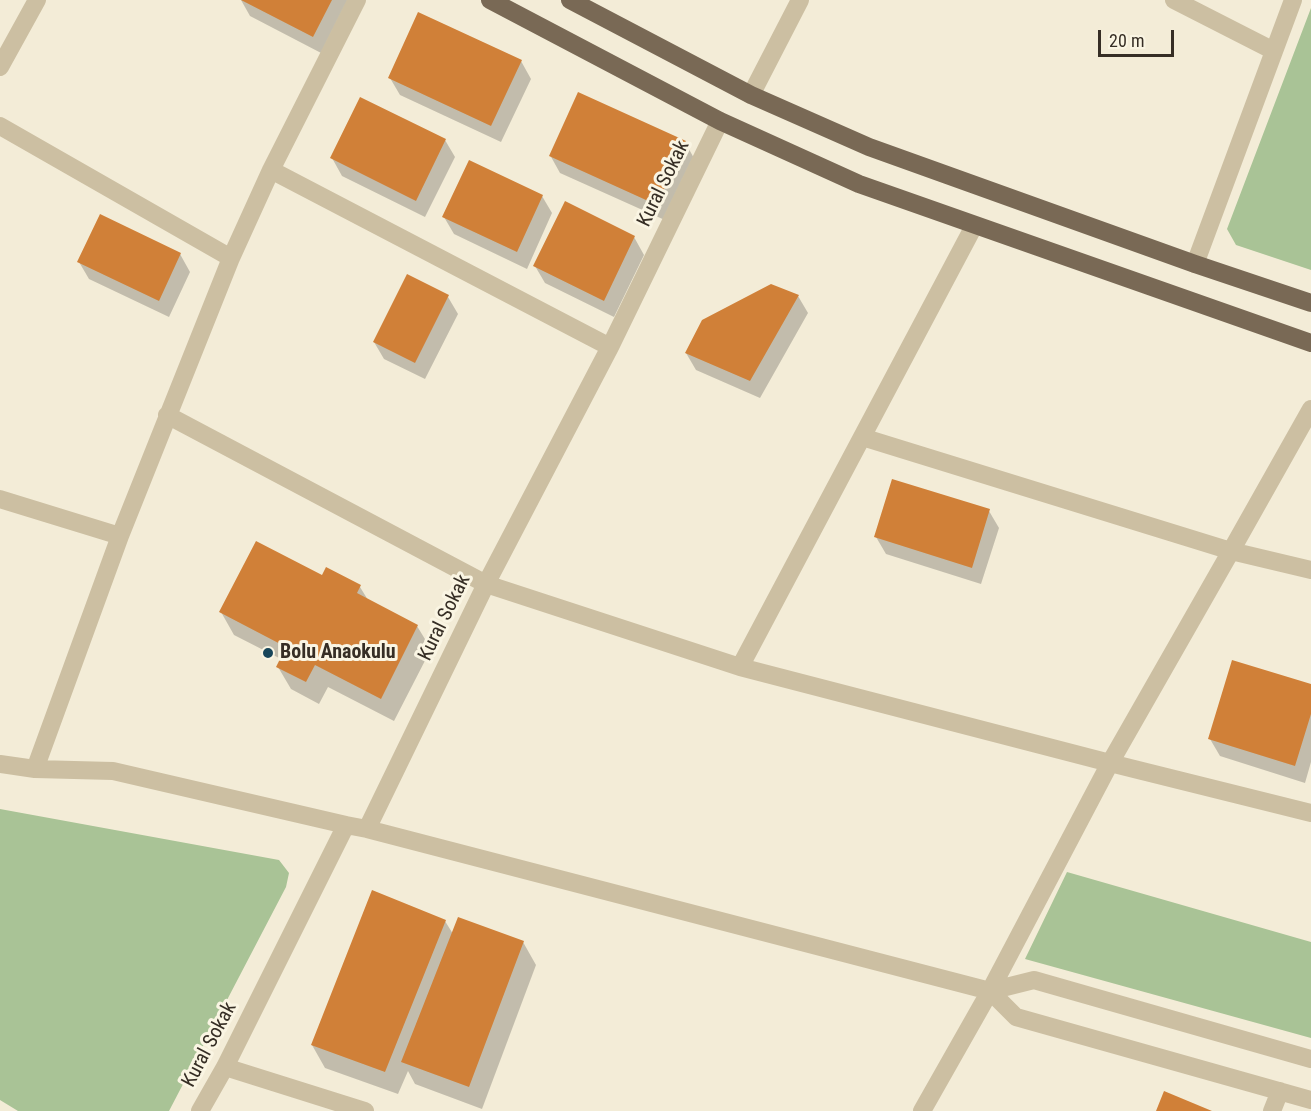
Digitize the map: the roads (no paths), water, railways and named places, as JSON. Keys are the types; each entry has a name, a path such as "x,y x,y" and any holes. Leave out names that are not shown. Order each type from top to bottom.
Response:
{"main road":[{"path":"490,0 720,121 859,183 974,226 1311,343"},
{"path":"570,0 751,95 870,147 1195,264 1311,303"}],"street":[{"path":"0,67 37,0"},
{"path":"35,770 120,536 231,258 271,170 357,0"},
{"path":"751,95 800,0"},
{"path":"1174,0 1274,51"},
{"path":"1195,264 1293,0"},
{"name":"Kural Sokak","path":"367,829 486,584 610,347 720,121"},
{"path":"0,126 231,258"},
{"path":"271,170 610,347"},
{"path":"740,667 974,226"},
{"path":"922,1111 990,991 1110,763 1311,409"},
{"path":"167,415 486,584 740,667 1311,813"},
{"path":"862,437 1231,551 1311,570"},
{"path":"0,499 120,536"},
{"path":"0,764 35,770 113,771 367,829 990,991 1034,980 1311,1059"},
{"name":"Kural Sokak","path":"200,1111 225,1067 346,825"},
{"path":"990,991 1016,1017 1311,1100"},
{"path":"225,1067 365,1111"},
{"path":"1272,1111 1280,1091"}],"place":[{"name":"Bolu Anaokulu","path":"268,653"}]}
